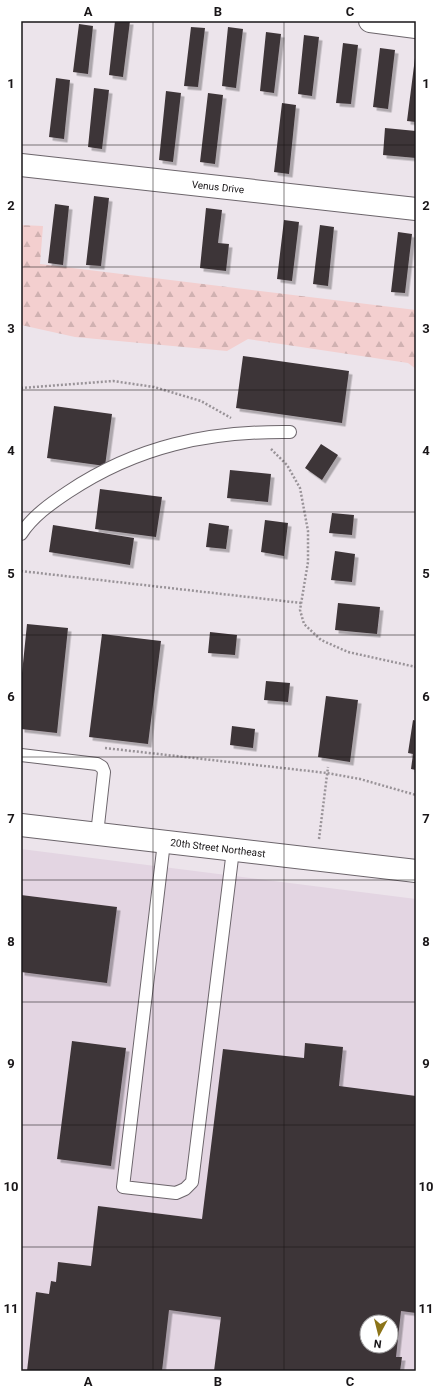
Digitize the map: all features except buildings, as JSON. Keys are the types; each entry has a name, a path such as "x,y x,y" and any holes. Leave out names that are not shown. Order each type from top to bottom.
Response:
{"street":[{"path":"370,21 416,27"},
{"name":"Venus Drive","path":"21,165 416,209"},
{"name":"20th Street Northeast","path":"21,825 416,872"}],"lane":[{"path":"21,534 27,525 46,507 87,479 151,450 198,438 251,431 290,432"},
{"path":"21,755 97,764 102,767 104,772 97,834"},
{"path":"164,842 123,1187 176,1192 185,1190 192,1182 233,850"}],"path":[{"path":"21,388 113,382 154,386 201,401 251,431 270,447 287,465 300,488 308,531 308,562 300,610 304,624 321,640 348,652 416,667"},
{"path":"21,571 301,603"},
{"path":"99,748 327,773 360,779 416,795"},
{"path":"317,860 328,767"}],"shaded area":[{"path":"21,849 416,899 416,1371 21,1371"}],"green space":[{"path":"21,225 43,226 40,264 416,310 416,369 408,363 248,339 227,351 75,337 21,325"}]}
